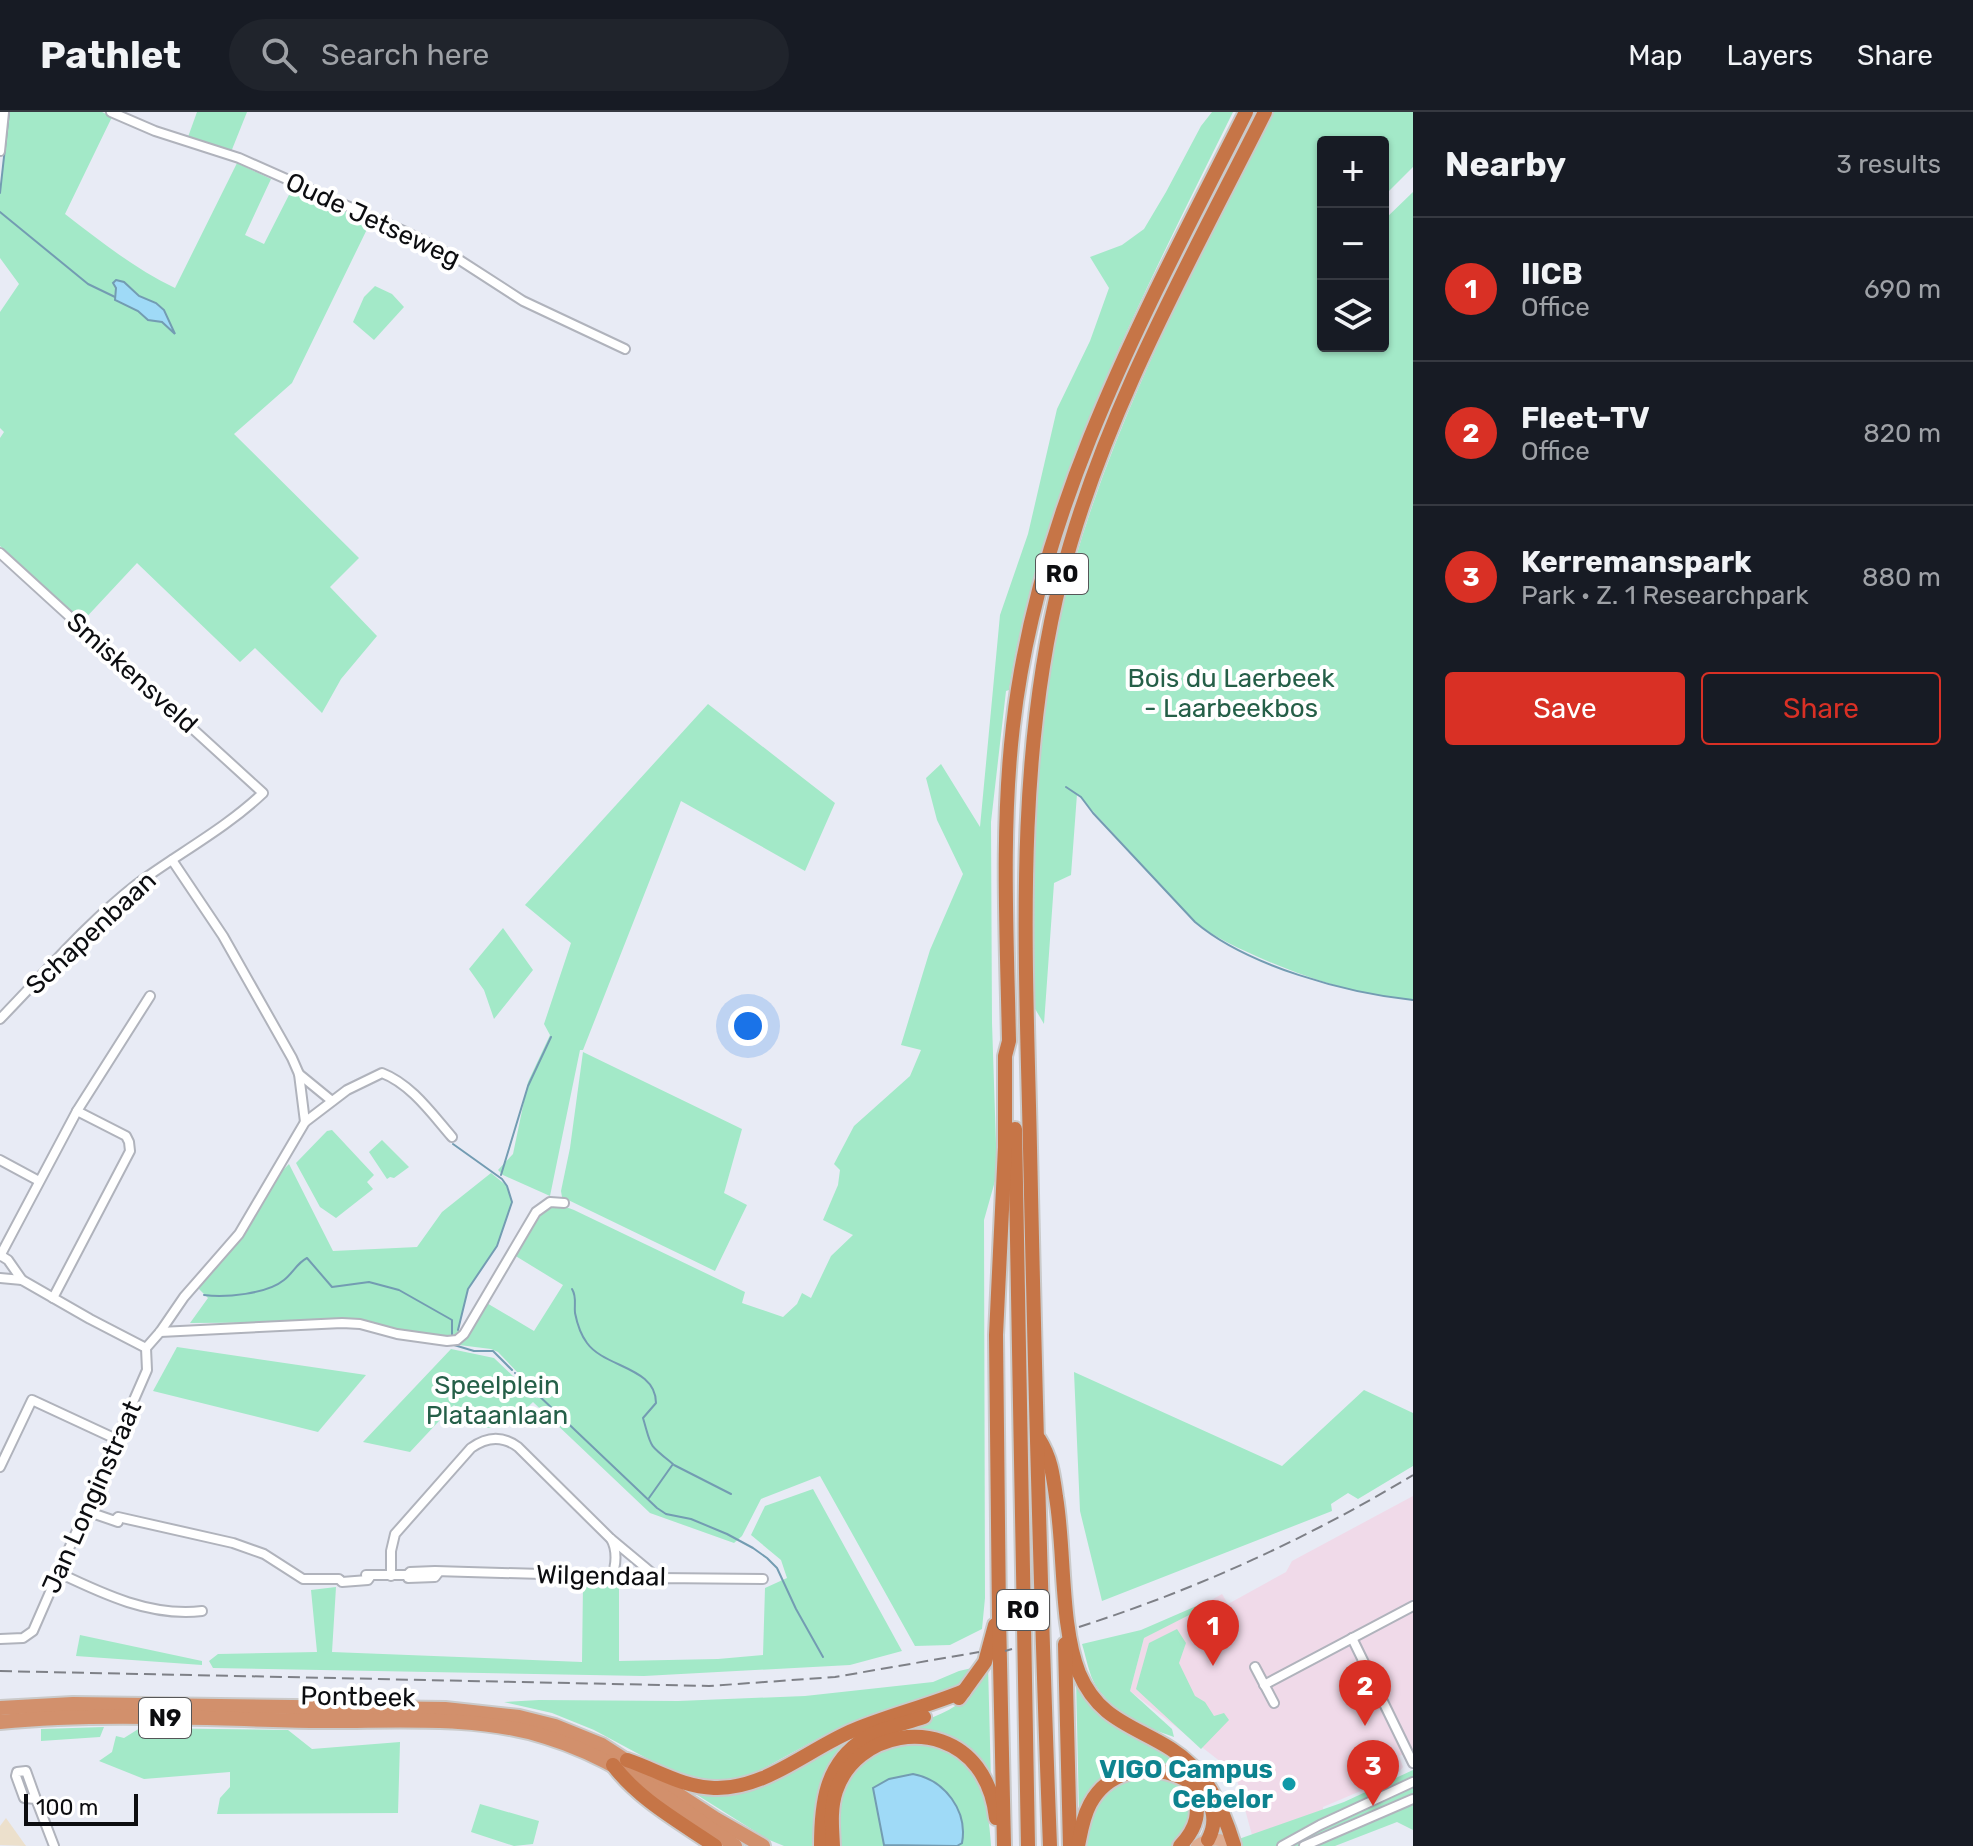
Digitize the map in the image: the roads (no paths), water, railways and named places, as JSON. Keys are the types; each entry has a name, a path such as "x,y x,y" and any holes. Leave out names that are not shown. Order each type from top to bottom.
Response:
{"highway":[{"name":"R0","path":"1028,1846 1015,1138 1013,1055 1009,1041 1008,829 1013,726 1038,595 1061,517 1098,415 1152,298 1246,112"},
{"name":"R0","path":"1050,1846 1027,1007 1027,828 1034,726 1061,577 1114,423 1175,291 1265,112"},
{"path":"1004,1846 996,1302 1005,1147 1005,1056 1009,1041"},
{"path":"1037,1437 1050,1457 1074,1655 1089,1691 1113,1718 1171,1749 1203,1777 1222,1809 1234,1845"},
{"path":"1067,1612 1064,1623 1070,1846"},
{"path":"821,1846 823,1795 830,1777 845,1756 864,1739 936,1713 958,1700 985,1662 991,1632 999,1617"},
{"path":"715,1846 622,1778 620,1762 688,1785 737,1787 759,1780 855,1729 937,1703 964,1691"},
{"path":"0,1699 56,1699 73,1704"},
{"name":"N9","path":"0,1708 73,1704 445,1709 519,1717 580,1735 763,1846"},
{"name":"Pontbeek","path":"0,1722 104,1716 487,1725 543,1735 620,1762 735,1846"},
{"path":"0,1730 27,1726 40,1718"},
{"path":"833,1846 832,1809 837,1788 846,1771 876,1745 894,1739 925,1736 950,1744 976,1765 988,1783 1004,1846"},
{"path":"1078,1846 1089,1805 1104,1785 1115,1777 1140,1769 1153,1769 1192,1782 1200,1790 1214,1822 1203,1843"},
{"path":"1180,1846 1192,1831 1198,1811 1191,1789 1183,1779"}],"main road":[{"path":"1203,1843 1224,1840 1234,1845"}],"street":[{"path":"0,151 4,112"},
{"name":"Oude Jetseweg","path":"111,112 155,131 239,158 408,233 458,259 523,301 625,349"},
{"name":"Smiskensveld","path":"0,553 263,793"},
{"name":"Schapenbaan","path":"0,1019 112,905 223,827 263,793"},
{"path":"172,860 223,936 299,1074 332,1101"},
{"path":"150,996 77,1111 0,1256 8,1260 22,1280 126,1339 146,1348 184,1297 239,1234 305,1122 367,1079 382,1073 420,1100 452,1137"},
{"path":"299,1074 305,1122"},
{"path":"53,1298 130,1151 126,1136 77,1111"},
{"path":"0,1160 39,1181"},
{"path":"160,1332 342,1323 434,1340 457,1340 464,1334 536,1212 550,1202 564,1203"},
{"path":"0,1278 22,1280"},
{"name":"Jan Longinstraat","path":"0,1639 23,1638 33,1631 147,1370 146,1348"},
{"path":"0,1467 32,1400 116,1439"},
{"path":"391,1576 395,1534 471,1448 489,1439 506,1440 518,1447 610,1538 658,1578"},
{"name":"Wilgendaal","path":"86,1511 233,1543 264,1554 303,1579 407,1575 408,1578 435,1577 438,1573 611,1576 618,1581 658,1578 763,1579"},
{"path":"610,1538 615,1554 611,1576"},
{"path":"59,1573 120,1602 189,1612 202,1611"},
{"path":"1264,1685 1413,1606"},
{"path":"1352,1638 1413,1763"},
{"path":"1255,1667 1274,1703"},
{"path":"1282,1846 1413,1782"},
{"path":"1304,1846 1413,1797"},
{"path":"36,1799 54,1846"}],"water":[{"path":"116,280 124,282 139,296 164,310 175,334 162,322 148,320 138,311 115,300 113,283"},
{"path":"913,1774 935,1783 952,1799 961,1820 962,1843 957,1846 884,1845 873,1788 889,1779"}],"waterway":[{"path":"0,193 9,112"},
{"path":"0,212 88,284 115,297"},
{"path":"1066,787 1081,797 1195,922 1217,938 1298,975 1358,991 1413,1000"},
{"path":"501,1175 528,1086 551,1037"},
{"path":"453,1144 502,1179 512,1202 497,1246 468,1289 458,1330"},
{"path":"204,1295 234,1295 267,1289 284,1280 307,1258 332,1287 369,1282 399,1290 452,1320 452,1337"},
{"path":"572,1289 577,1321 587,1343 605,1358 639,1375 654,1391 656,1403 643,1418 652,1444 673,1464 649,1498"},
{"path":"454,1345 474,1351 493,1351 512,1370"},
{"path":"515,1373 657,1508 666,1514 691,1519 727,1534 767,1558 777,1568 823,1657"},
{"path":"674,1465 731,1494"}],"railway":[{"path":"1079,1627 1166,1596 1250,1561 1333,1520 1413,1475"},
{"path":"1005,1651 1012,1649"},
{"path":"0,1671 709,1686 835,1677 979,1652"}],"place":[{"name":"IICB","path":"1213,1666"},
{"name":"Fleet-TV","path":"1365,1726"},
{"name":"VIGO Campus Cebelor","path":"1289,1784"},
{"name":"Kerremanspark","path":"1373,1806"}],"park label":[{"name":"Bois du Laerbeek - Laarbeekbos","path":"1231,693"},
{"name":"Speelplein Plataanlaan","path":"497,1400"}]}
